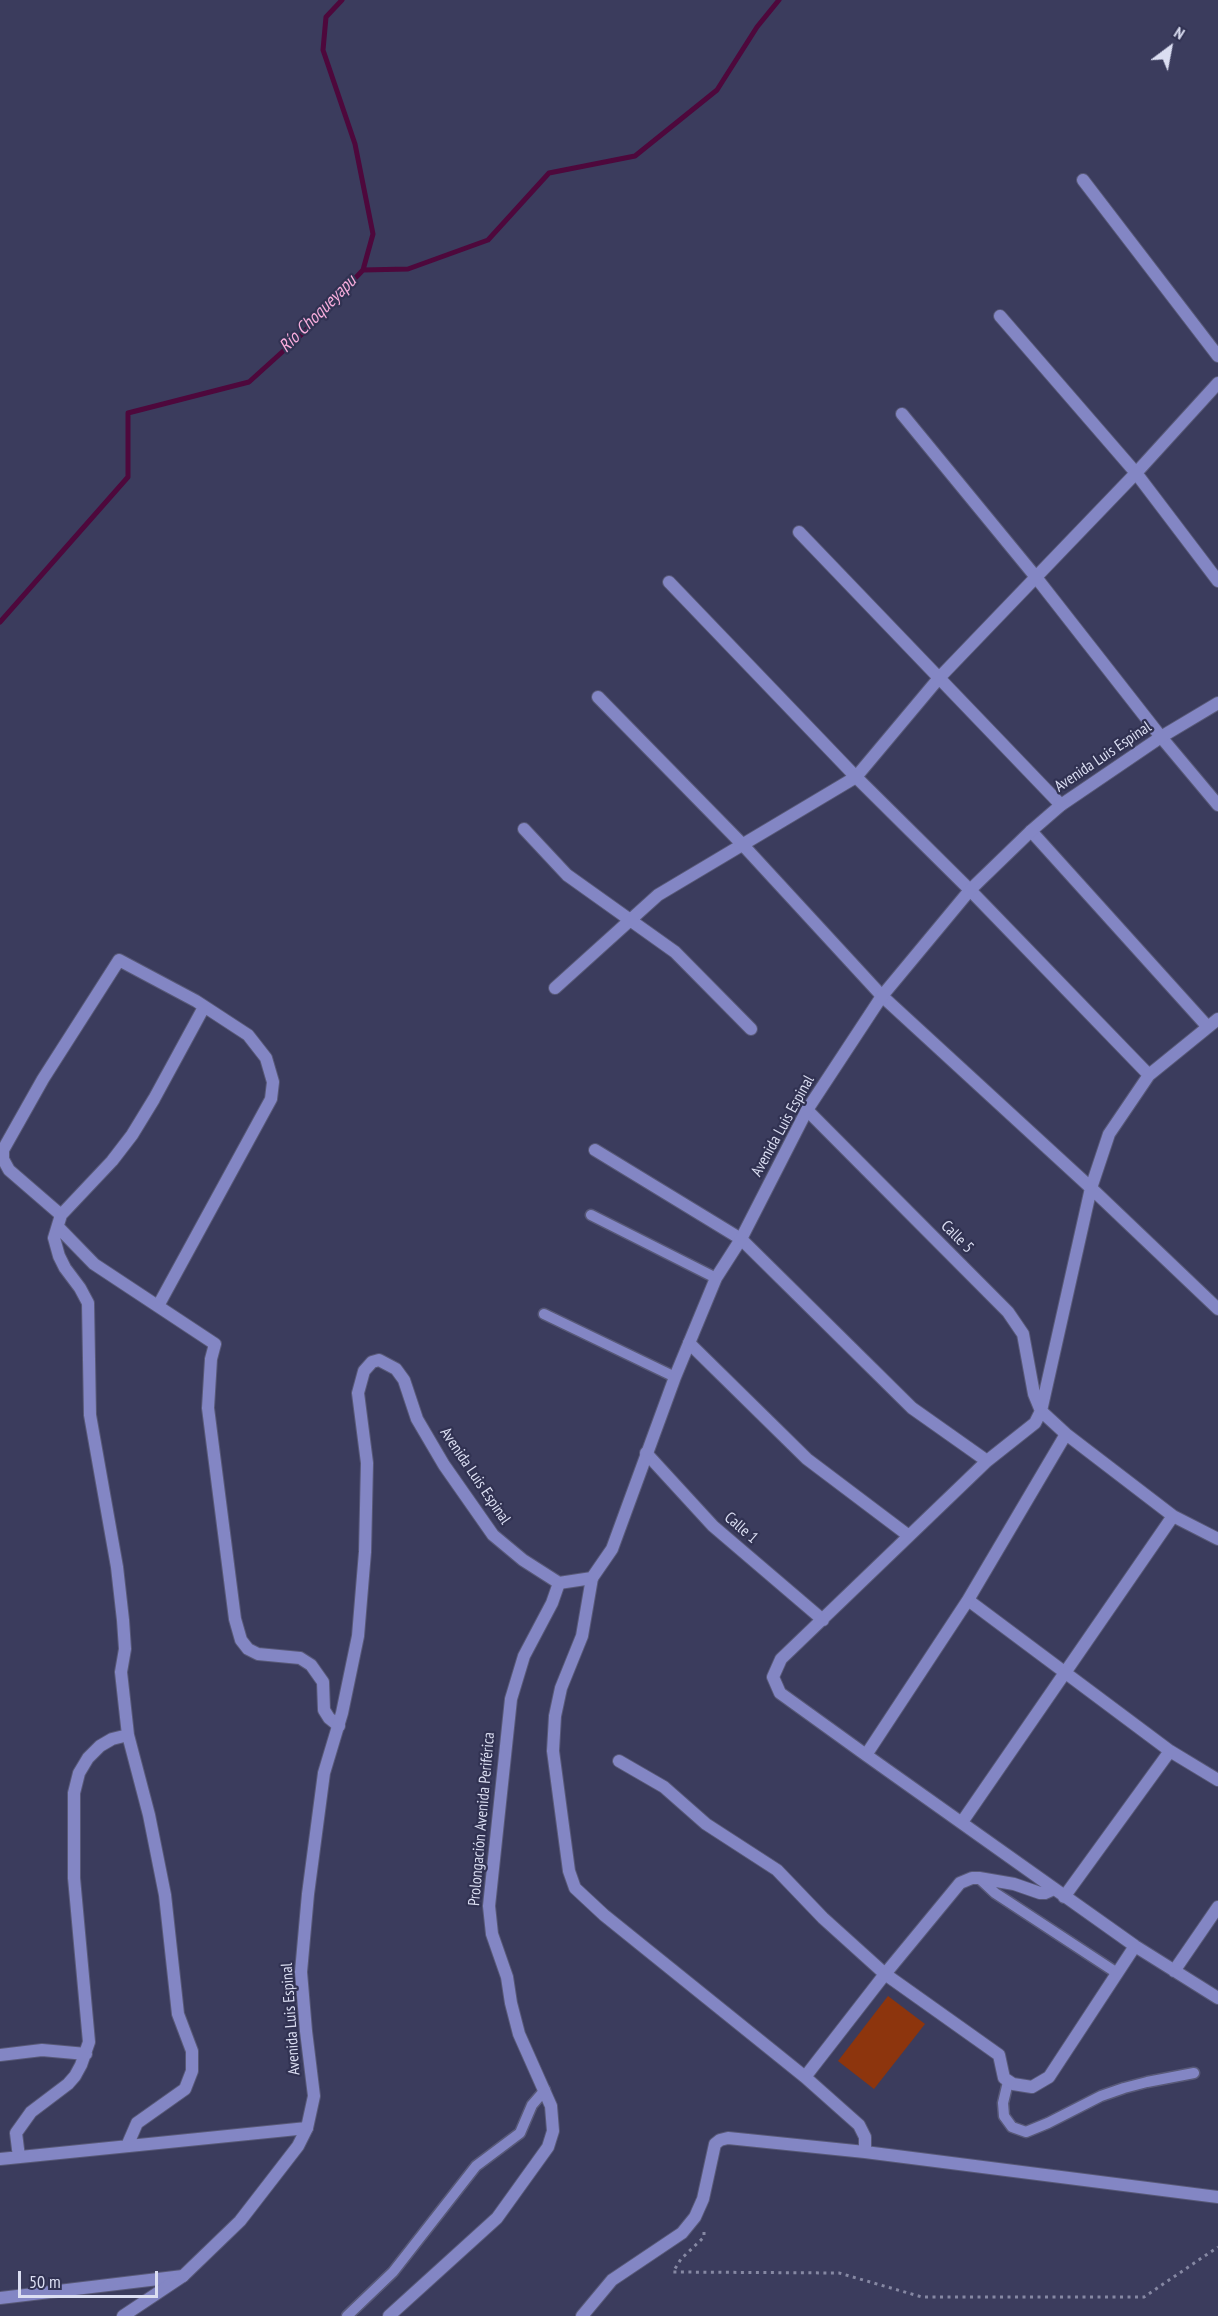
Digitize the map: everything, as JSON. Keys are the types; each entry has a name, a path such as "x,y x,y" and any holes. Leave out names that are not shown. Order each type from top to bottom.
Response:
{"street":[{"path":"1083,180 1218,356"},
{"path":"1000,316 1136,473 1218,581"},
{"path":"555,988 658,895 856,777 939,678 1136,473 1218,382"},
{"path":"902,414 1035,576 1161,738 1218,805"},
{"path":"799,531 1061,805"},
{"path":"669,582 856,777 970,890 1149,1075"},
{"path":"598,697 742,844 882,996 1091,1188 1218,1309"},
{"name":"Avenida Luis Espinal","path":"592,1578 612,1549 675,1377 716,1278 741,1239 807,1110 882,996 970,890 1031,831 1061,805 1218,703"},
{"path":"524,828 567,874 675,952 751,1029"},
{"path":"1031,831 1207,1026"},
{"path":"158,1306 272,1099 273,1082 266,1058 248,1035 204,1007 119,960 43,1079 3,1150 3,1159 9,1170 59,1221 94,1263 158,1306 215,1344 211,1359 208,1408 235,1618 241,1640 258,1654 300,1658 311,1665 323,1682 324,1710 329,1718 339,1726"},
{"path":"127,2146 137,2123 185,2089 192,2071 192,2051 178,2014 165,1895 149,1815 128,1735 121,1672 124,1649 121,1599 109,1512 90,1415 88,1304 80,1287 65,1268 54,1238 59,1221 132,1135 204,1007"},
{"path":"1218,1019 1149,1075 1109,1134 1091,1188 1041,1411 1029,1429 987,1461 781,1659 773,1677 780,1693 1135,1947 1218,1998"},
{"name":"Calle 5","path":"807,1110 1008,1311 1023,1334 1034,1394 1041,1411"},
{"path":"595,1150 741,1239 912,1408 987,1461"},
{"path":"689,1343 807,1459 909,1536"},
{"name":"Avenida Luis Espinal","path":"123,2316 183,2276 240,2221 298,2146 306,2128 314,2096 301,1972 308,1894 324,1773 339,1726 358,1636 365,1552 367,1463 358,1393 364,1371 372,1362 379,1360 388,1363 400,1374 417,1419 439,1456 494,1535 523,1560 559,1583"},
{"path":"1041,1411 1066,1434 1173,1516 1218,1539"},
{"path":"866,1755 968,1600 1066,1434"},
{"name":"Calle 1","path":"646,1453 713,1526 823,1620"},
{"path":"962,1822 1173,1516"},
{"path":"559,1583 592,1578 582,1636 561,1688 555,1716 553,1751 569,1871 575,1888 604,1915 805,2077 859,2125 865,2138 865,2152"},
{"name":"Prolongación Avenida Periférica","path":"389,2316 497,2218 524,2183 548,2146 553,2131 551,2106 519,2034 507,1977 492,1934 489,1906 511,1699 524,1656 552,1603 559,1583"},
{"path":"968,1600 1066,1671 1170,1751 1218,1780"},
{"path":"19,2157 16,2133 22,2123 31,2112 68,2084 81,2066 86,2054 89,2042 74,1878 74,1793 79,1773 88,1758 100,1746 112,1739 128,1735"},
{"path":"1059,1893 1170,1751"},
{"path":"619,1761 664,1786 706,1824 777,1870 823,1918 885,1974 999,2055 1001,2072 1008,2082 1018,2086 1032,2086 1049,2077 1135,1947"},
{"path":"805,2077 960,1883 979,1878 1014,1884 1040,1893 1059,1893"},
{"path":"1174,1971 1218,1907"},
{"path":"0,2055 42,2050 86,2054"},
{"path":"0,2159 306,2128"},
{"path":"582,2316 612,2280 682,2234 695,2217 703,2199 715,2144 728,2138 865,2152 1218,2197"},
{"path":"0,2298 183,2276"}],"lane":[{"path":"591,1215 716,1278"},
{"path":"544,1314 675,1377"},
{"path":"979,1878 994,1893 1117,1973"},
{"path":"1008,2082 1003,2103 1004,2116 1012,2127 1026,2132 1101,2096 1159,2079 1194,2073"},
{"path":"347,2316 393,2272 476,2166 520,2133 532,2105 545,2090"}],"path":[{"path":"704,2227 704,2237 681,2259 673,2272 840,2273 922,2297 1144,2297 1218,2247"}],"shaded area":[{"path":"888,1996 925,2024 874,2089 838,2061"}],"waterway":[{"path":"342,0 326,17 323,50 355,144 373,234 363,270"},
{"name":"Río Choqueyapu","path":"0,622 128,477 128,413 249,382 301,335 363,270 408,269 488,240 549,173 635,156 717,90 757,27 779,0"}]}
